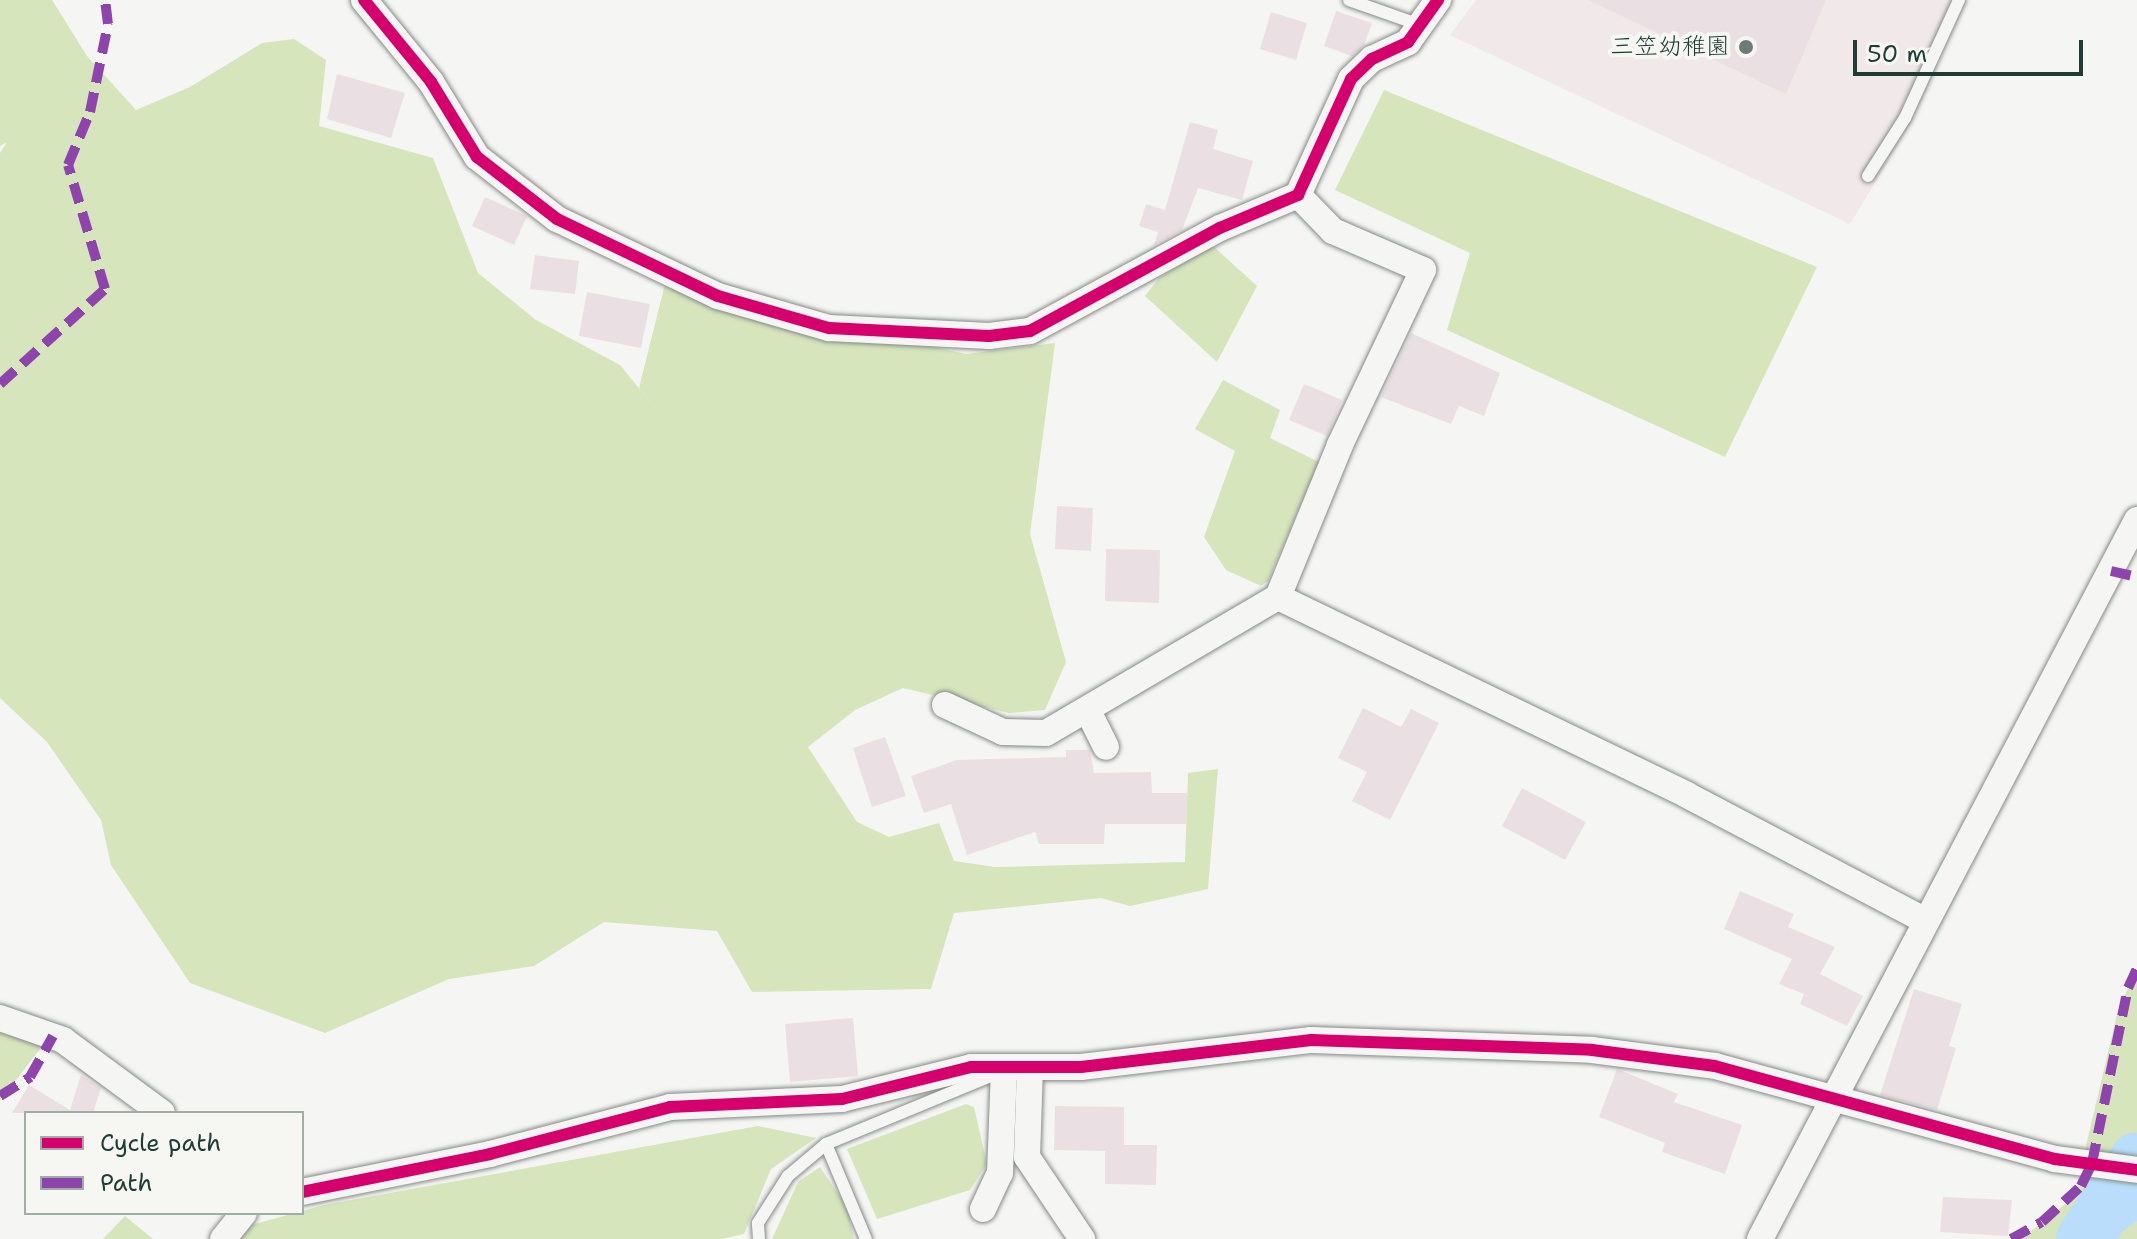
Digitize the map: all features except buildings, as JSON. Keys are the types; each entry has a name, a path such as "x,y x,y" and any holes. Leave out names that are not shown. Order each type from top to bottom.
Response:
{"street":[{"path":"364,0 431,82 477,157 557,219 718,296 829,328 989,336 1030,331 1220,228 1298,195 1351,79 1372,59 1408,42 1438,0"},
{"path":"945,705 1003,732 1046,733 1278,597 1340,445 1423,270 1333,231 1298,195"},
{"path":"1760,1239 1831,1098 2137,520"},
{"path":"1278,597 1687,795 1926,921"},
{"path":"1088,711 1106,747"},
{"path":"0,1018 63,1040 159,1111"},
{"path":"304,1192 490,1154 670,1107 842,1099 948,1071 1081,1067 1311,1040 1592,1050 1715,1066 2055,1159 2137,1170"},
{"path":"1030,1067 1027,1157 1082,1239"},
{"path":"983,1209 1000,1173 1004,1070"},
{"path":"223,1239 242,1215"}],"lane":[{"path":"1349,0 1420,25"},
{"path":"1868,176 1905,118 1959,0"},
{"path":"759,1239 758,1223 788,1176 826,1144 1004,1070"},
{"path":"826,1144 866,1239"}],"shaded area":[{"path":"1476,0 1959,0 1910,125 1850,224 1450,35"}],"green space":[{"path":"0,0 52,0 87,56 136,110 190,87 262,43 294,39 326,60 319,126 433,158 478,273 536,320 620,365 669,425 639,388 668,272 751,305 966,354 1055,343 1030,534 1066,662 1045,710 1009,713 903,688 855,710 808,747 857,822 889,837 939,823 954,861 995,867 1185,862 1188,773 1218,769 1208,889 1130,906 1101,898 954,913 931,989 752,992 717,931 604,922 534,966 449,979 325,1033 190,983 111,865 101,820 47,742 0,698 0,153 7,142 0,146"},
{"path":"1384,90 1817,267 1725,457 1447,330 1470,253 1335,190"},
{"path":"1212,245 1257,286 1217,362 1145,296 1159,278"},
{"path":"1223,380 1280,410 1270,438 1319,462 1268,581 1261,586 1226,570 1204,537 1235,451 1195,429"},
{"path":"2137,969 2137,1239 2021,1239 2074,1197 2118,1010"},
{"path":"0,1018 47,1040 0,1101"},
{"path":"966,1104 974,1107 987,1164 970,1190 877,1219 847,1149"},
{"path":"758,1126 816,1138 771,1169 744,1234 722,1239 225,1239 233,1230 288,1215 304,1215 304,1210"},
{"path":"820,1167 847,1207 854,1239 772,1239 798,1182"},
{"path":"125,1216 153,1239 103,1239"}],"water":[{"path":"2106,1192 2137,1196 2137,1221 2111,1239 2066,1239 2096,1213"}],"waterway":[{"path":"2084,1239 2137,1160"}],"marked path":[{"path":"0,384 105,289 68,165 90,112 108,24 105,0"},
{"path":"2111,571 2137,577"},
{"path":"2011,1239 2042,1222 2081,1186 2092,1163 2128,988 2137,969"},
{"path":"0,1096 30,1077 53,1036"}],"cycle path":[{"path":"364,0 431,82 477,157 557,219 718,296 829,328 989,336 1030,331 1220,228 1298,195 1351,79 1372,59 1408,42 1438,0"},
{"path":"304,1192 490,1154 670,1107 842,1099 971,1067 1081,1067 1311,1040 1592,1050 1715,1066 2055,1159 2137,1170"}],"place":[{"name":"三笠幼稚園","path":"1746,47"}]}
